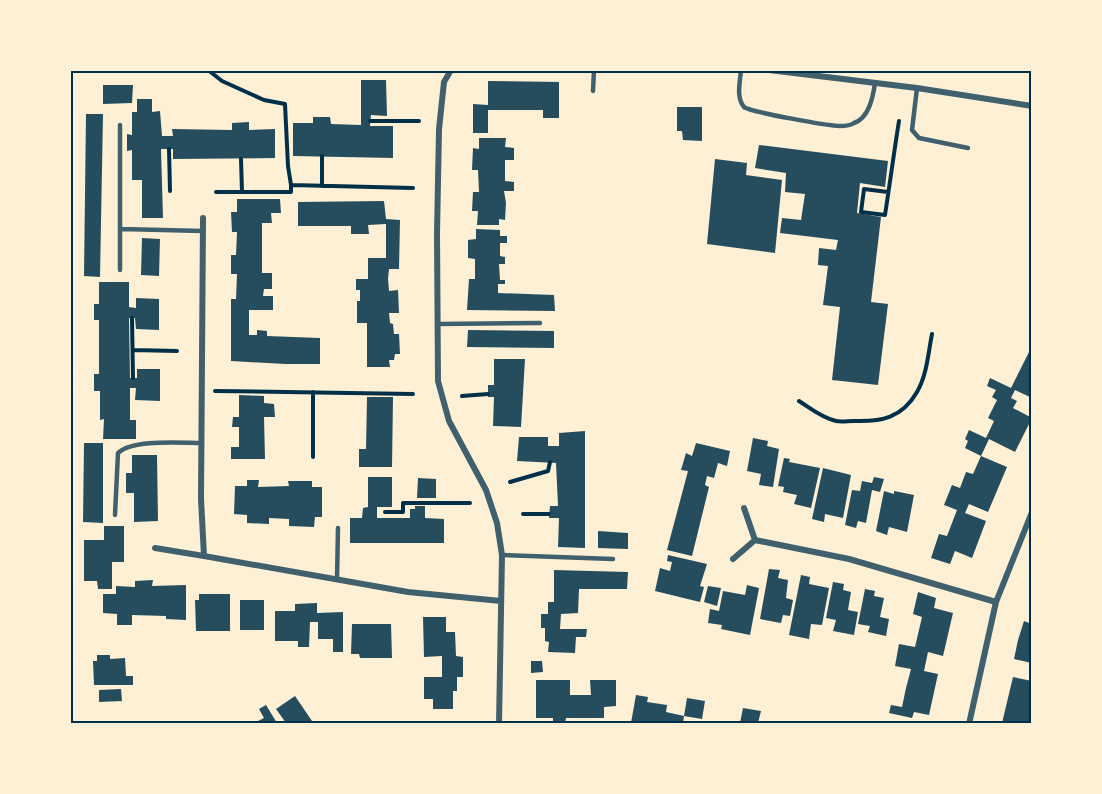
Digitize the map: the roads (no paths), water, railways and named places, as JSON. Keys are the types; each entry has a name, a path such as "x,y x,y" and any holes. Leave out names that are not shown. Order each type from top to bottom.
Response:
{"street":[{"path":"451,70 444,82 439,129 438,381 449,421 486,490 497,523 502,555 499,723"},
{"path":"769,70 917,88 1032,106"},
{"path":"203,218 201,499 204,556"},
{"path":"744,507 754,540"},
{"path":"969,723 996,602 1032,512"},
{"path":"733,559 754,540"},
{"path":"754,540 849,559 996,602"},
{"path":"155,548 408,592 501,601"}],"lane":[{"path":"593,91 594,70"},
{"path":"741,70 740,101 746,109 840,126 856,123 866,114 875,83"},
{"path":"917,88 912,130 919,138 968,148"},
{"path":"120,125 120,270"},
{"path":"121,229 203,231"},
{"path":"438,324 540,323"},
{"path":"115,515 118,453 123,448 137,444 202,443"},
{"path":"337,579 338,528"},
{"path":"502,555 613,559"}]}
